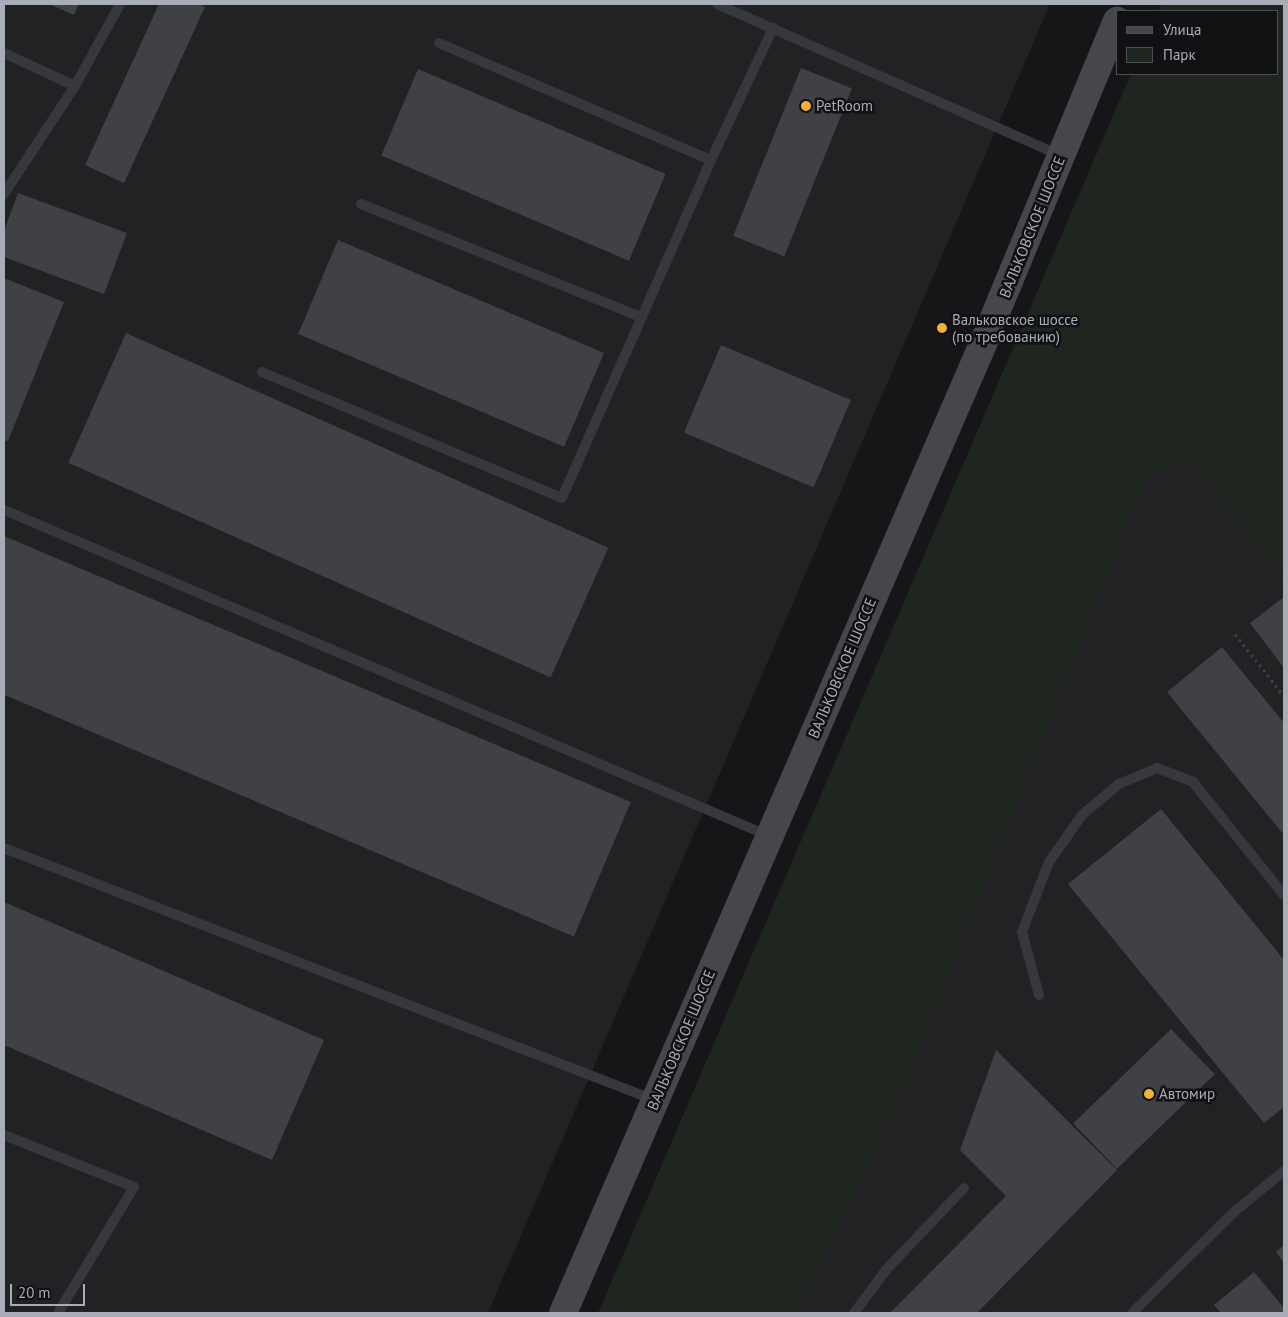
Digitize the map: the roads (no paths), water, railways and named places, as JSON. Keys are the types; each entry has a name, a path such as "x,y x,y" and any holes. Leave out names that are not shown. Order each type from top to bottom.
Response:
{"main road":[{"name":"ВАЛЬКОВСКОЕ ШОССЕ","path":"563,1313 770,836 1116,23"}],"lane":[{"path":"4,194 75,86 120,4"},
{"path":"718,4 1061,156"},
{"path":"262,372 562,498 710,160 773,28"},
{"path":"439,42 710,160"},
{"path":"4,53 75,86"},
{"path":"361,204 641,318"},
{"path":"4,510 770,836"},
{"path":"1038,996 1022,932 1050,862 1082,815 1119,784 1157,768 1193,782 1284,895"},
{"path":"4,848 655,1100"},
{"path":"4,1135 134,1187 58,1313"},
{"path":"1132,1313 1234,1212 1284,1171"},
{"path":"854,1313 886,1270 964,1188"}],"place":[{"name":"PetRoom","path":"806,106"},
{"name":"Вальковское шоссе (по требованию)","path":"942,328"},
{"name":"Автомир","path":"1149,1094"}]}
